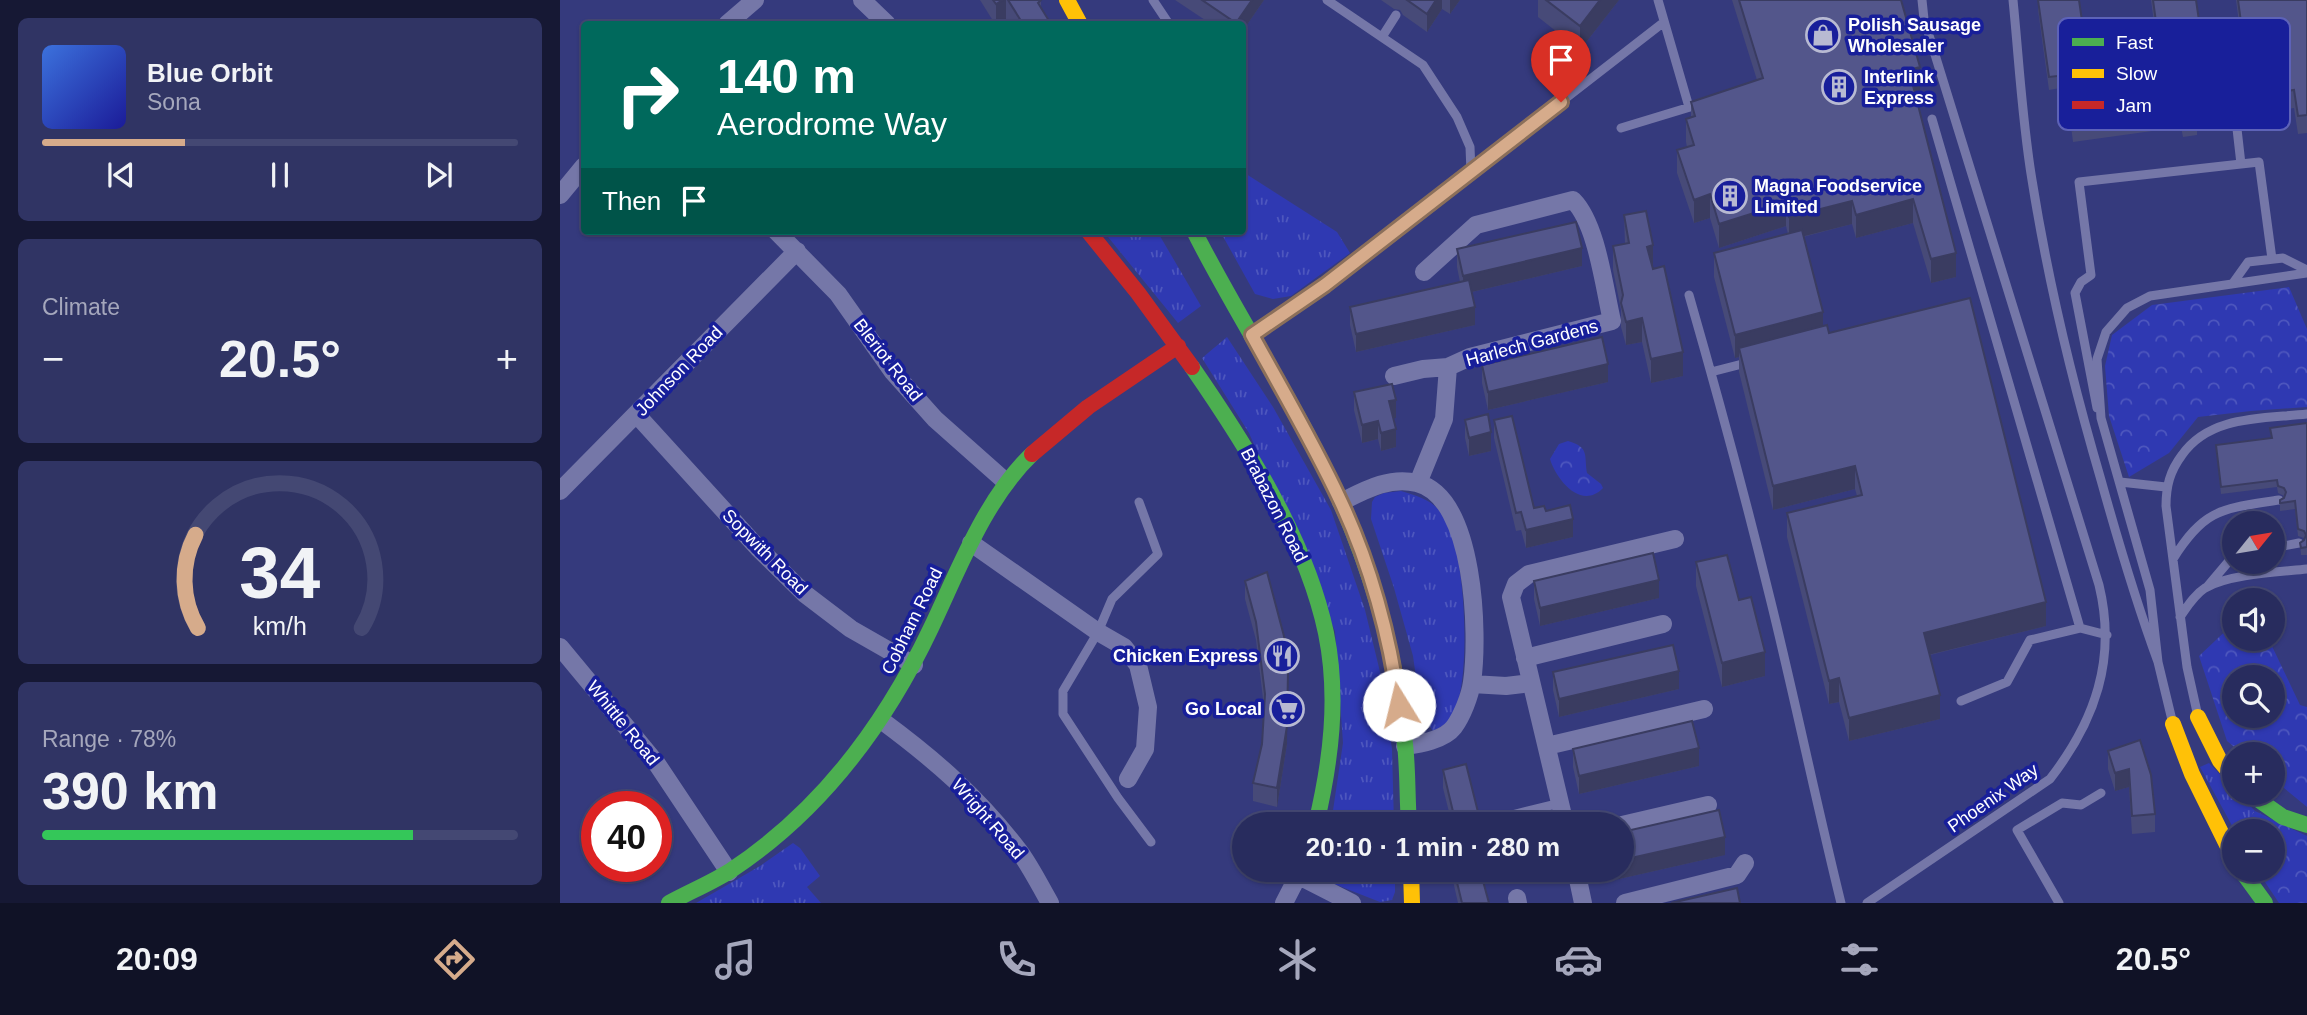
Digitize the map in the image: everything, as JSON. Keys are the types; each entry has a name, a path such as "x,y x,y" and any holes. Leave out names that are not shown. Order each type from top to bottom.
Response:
{"main road":[{"path":"1066,0 1078,21"},
{"name":"Brabazon Road","path":"1091,235 1178,346 1240,438 1301,554 1326,635 1334,708 1327,781 1319,812"},
{"path":"1196,235 1341,502 1363,560 1385,628 1396,685 1405,746 1408,812"},
{"name":"Cobham Road","path":"670,903 729,872 779,835 830,788 881,720 914,665 971,543 1006,482 1033,452 1072,417 1178,346"},
{"path":"2198,717 2222,763"},
{"path":"2173,724 2192,774 2222,835"},
{"path":"2265,805 2300,824 2307,825"},
{"path":"1411,882 1412,903"},
{"path":"2250,882 2265,903"}],"street":[{"path":"730,21 754,0"},
{"path":"862,0 884,21"},
{"path":"560,195 581,170"},
{"name":"Harlech Gardens","path":"1394,376 1423,369 1448,367 1470,357 1612,321 1590,225 1582,209 1573,200 1476,225 1424,272"},
{"name":"Bleriot Road","path":"780,235 838,294 893,372 935,419 1006,482"},
{"name":"Johnson Road","path":"560,491 797,251"},
{"name":"Harlech Gardens","path":"1418,483 1444,419 1448,367"},
{"name":"Sopwith Road","path":"637,415 758,548 805,594 851,629 914,665"},
{"path":"1341,502 1386,482 1418,483 1432,489 1444,501 1460,531 1474,617 1472,684 1453,729 1426,742 1405,746"},
{"path":"1562,812 1511,597 1516,584 1529,575 1675,539"},
{"path":"971,543 1098,632 1124,647 1138,665 1148,707 1145,750 1128,779"},
{"path":"1525,658 1663,624"},
{"name":"Whittle Road","path":"560,648 657,764 729,872"},
{"path":"1472,684 1531,684"},
{"path":"1547,746 1704,709"},
{"name":"Wright Road","path":"881,720 968,790 1020,853 1049,903"},
{"path":"1634,822 1708,805"},
{"path":"1625,903 1737,875 1745,863"},
{"path":"1284,903 1295,882"},
{"path":"1316,882 1352,903"},
{"path":"1579,882 1583,903"}],"lane":[{"path":"1153,0 1167,21"},
{"path":"1327,0 1336,3 1423,65 1457,117 1470,146 1471,172"},
{"path":"1658,0 1689,107"},
{"name":"Phoenix Way","path":"1867,903 2050,779 2070,754 2087,723 2101,681 2106,635 2103,602 1924,19 1922,0"},
{"path":"2013,0 2031,179 2048,271 2080,406 2134,596 2158,662 2173,724"},
{"path":"1382,37 1396,15"},
{"path":"1252,335 1325,285 1664,22"},
{"path":"1621,128 1715,100"},
{"path":"1932,120 2080,628"},
{"path":"2237,130 2241,164"},
{"path":"2158,662 2150,590 2094,400 2075,293 2081,282 2091,275 2079,182 2259,162 2272,259"},
{"path":"2233,283 2248,262 2283,258 2307,271"},
{"path":"2101,418 2097,359 2106,332 2127,308 2150,296 2307,271"},
{"path":"1689,295 1770,600 1841,903"},
{"path":"1971,303 1984,300"},
{"path":"1711,372 1763,358"},
{"path":"2198,717 2180,617 2166,487 2175,464 2190,443 2205,432 2224,424 2307,414"},
{"path":"2120,482 2166,487"},
{"path":"2173,559 2189,534 2207,518 2229,508 2279,499"},
{"path":"1139,502 1158,554 1112,599 1098,632 1063,691 1063,714 1118,798 1151,842"},
{"path":"2286,546 2299,543"},
{"path":"2180,617 2222,568"},
{"path":"2206,588 2241,577 2307,569"},
{"path":"1961,701 2007,682 2030,640 2080,628 2106,635"},
{"path":"2059,903 2017,830 2062,803 2081,805 2101,793"},
{"path":"1524,812 1559,803"}],"green space":[{"path":"1246,174 1337,232 1350,253 1291,296 1273,299 1255,294 1222,235 1246,235"},
{"path":"1106,235 1159,235 1201,306 1178,323"},
{"path":"2289,287 2307,329 2307,407 2198,417 2169,453 2129,477 2109,416 2105,366 2112,335 2152,305"},
{"path":"1227,337 1273,407 1331,510 1365,610 1381,676 1392,749 1394,812 1333,812 1343,743 1335,631 1249,433 1202,358"},
{"path":"1568,441 1583,449 1587,473 1601,484 1603,488 1595,494 1586,496 1570,490 1553,467 1550,459 1559,444"},
{"path":"1401,491 1431,503 1445,518 1458,558 1462,586 1464,647 1459,698 1451,718 1433,731 1421,714 1413,656 1371,519 1375,497"},
{"path":"2222,634 2222,651 2274,651 2281,665 2222,665 2222,726 2199,656"},
{"path":"2285,674 2300,705 2307,707 2307,807 2285,789 2285,742 2227,741 2223,728 2285,728"},
{"path":"2209,763 2222,777 2222,805 2249,805 2255,811 2249,819 2228,819 2200,767"},
{"path":"2255,811 2272,819 2249,819"},
{"path":"2285,825 2307,836 2307,903 2279,903 2265,882 2285,882"},
{"path":"793,843 800,848 820,876 807,887 821,903 696,903 760,866"},
{"path":"1329,882 1395,882 1392,900 1380,902"}],"building":[{"path":"1008,0 1041,0 1038,3 1049,21 1021,21"},
{"path":"1202,0 1252,0 1237,21 1233,21"},
{"path":"1407,0 1436,0 1427,14"},
{"path":"1546,0 1600,0 1580,26"},
{"path":"1739,0 1901,0 1920,67 1909,70 1956,253 1931,259 1913,199 1856,215 1852,201 1789,217 1786,203 1719,224 1710,194 1694,200 1677,150 1694,145 1686,119 1695,116 1691,102 1763,78"},
{"path":"2038,0 2079,0 2082,18 2058,18 2058,76 2049,77"},
{"path":"2153,0 2196,0 2199,18 2155,18"},
{"path":"2238,0 2307,0 2307,115 2298,116 2294,90 2290,91 2290,18 2240,18"},
{"path":"1646,211 1653,245 1647,247 1653,269 1664,266 1683,352 1651,359 1642,318 1626,322 1613,246 1629,243 1624,215"},
{"path":"1576,222 1582,248 1463,276 1457,249"},
{"path":"1802,230 1823,312 1735,335 1714,253"},
{"path":"1469,280 1475,307 1356,334 1350,307"},
{"path":"1970,298 2046,602 1924,633 1940,695 1849,718 1839,678 1829,681 1787,513 1862,495 1855,466 1773,486 1739,348 1827,325 1829,333"},
{"path":"1602,337 1608,364 1488,392 1482,365"},
{"path":"1392,384 1396,400 1389,401 1396,429 1381,433 1378,421 1362,425 1354,392"},
{"path":"1488,414 1491,432 1469,438 1465,420"},
{"path":"1512,416 1534,508 1544,506 1546,511 1570,505 1573,519 1526,530 1521,512 1516,513 1494,420"},
{"path":"2307,423 2307,547 2301,548 2300,543 2306,535 2298,529 2295,501 2280,503 2286,492 2278,486 2277,480 2221,487 2216,445 2272,438 2270,428"},
{"path":"1653,553 1659,580 1540,608 1534,581"},
{"path":"1727,555 1739,600 1751,597 1765,652 1722,663 1696,562"},
{"path":"1267,572 1285,640 1288,672 1287,726 1277,788 1253,783 1262,744 1265,694 1256,622 1245,581"},
{"path":"1673,645 1679,671 1559,699 1553,672"},
{"path":"1692,721 1699,748 1579,776 1573,749"},
{"path":"2140,740 2151,775 2155,814 2132,816 2129,769 2115,773 2108,751"},
{"path":"1466,764 1478,812 1453,812 1443,770"},
{"path":"1719,810 1725,837 1634,857 1634,829"},
{"path":"1457,882 1483,882 1489,903 1462,903"},
{"path":"1737,888 1740,903 1671,903"}],"traffic: fast":[{"path":"1196,235 1318,455 1363,558 1386,636 1398,690 1406,754 1408,812"},
{"path":"1192,367 1233,428 1272,494 1289,528 1317,598 1330,657 1333,705 1326,777 1319,812"},
{"path":"669,903 730,871 763,847 793,821 847,763 871,732 913,664 987,513 1015,472 1032,454"},
{"path":"2266,805 2283,817 2307,825"},
{"path":"2250,882 2265,903"}],"traffic: slow":[{"path":"1067,0 1078,21"},
{"path":"2198,717 2222,763"},
{"path":"2173,724 2192,774 2222,835"},
{"path":"1411,882 1412,903"}],"traffic: jam":[{"path":"1091,235 1192,367"},
{"path":"1032,454 1088,407 1178,346"}],"place":[{"name":"Polish Sausage Wholesaler","path":"1823,35"},
{"name":"Interlink Express","path":"1839,87"},
{"name":"Magna Foodservice Limited","path":"1730,196"},
{"name":"Chicken Express","path":"1282,656"},
{"name":"Go Local","path":"1287,709"}],"route":[{"path":"1399,705 1385,628 1341,502 1252,335 1325,285 1561,102"}]}
